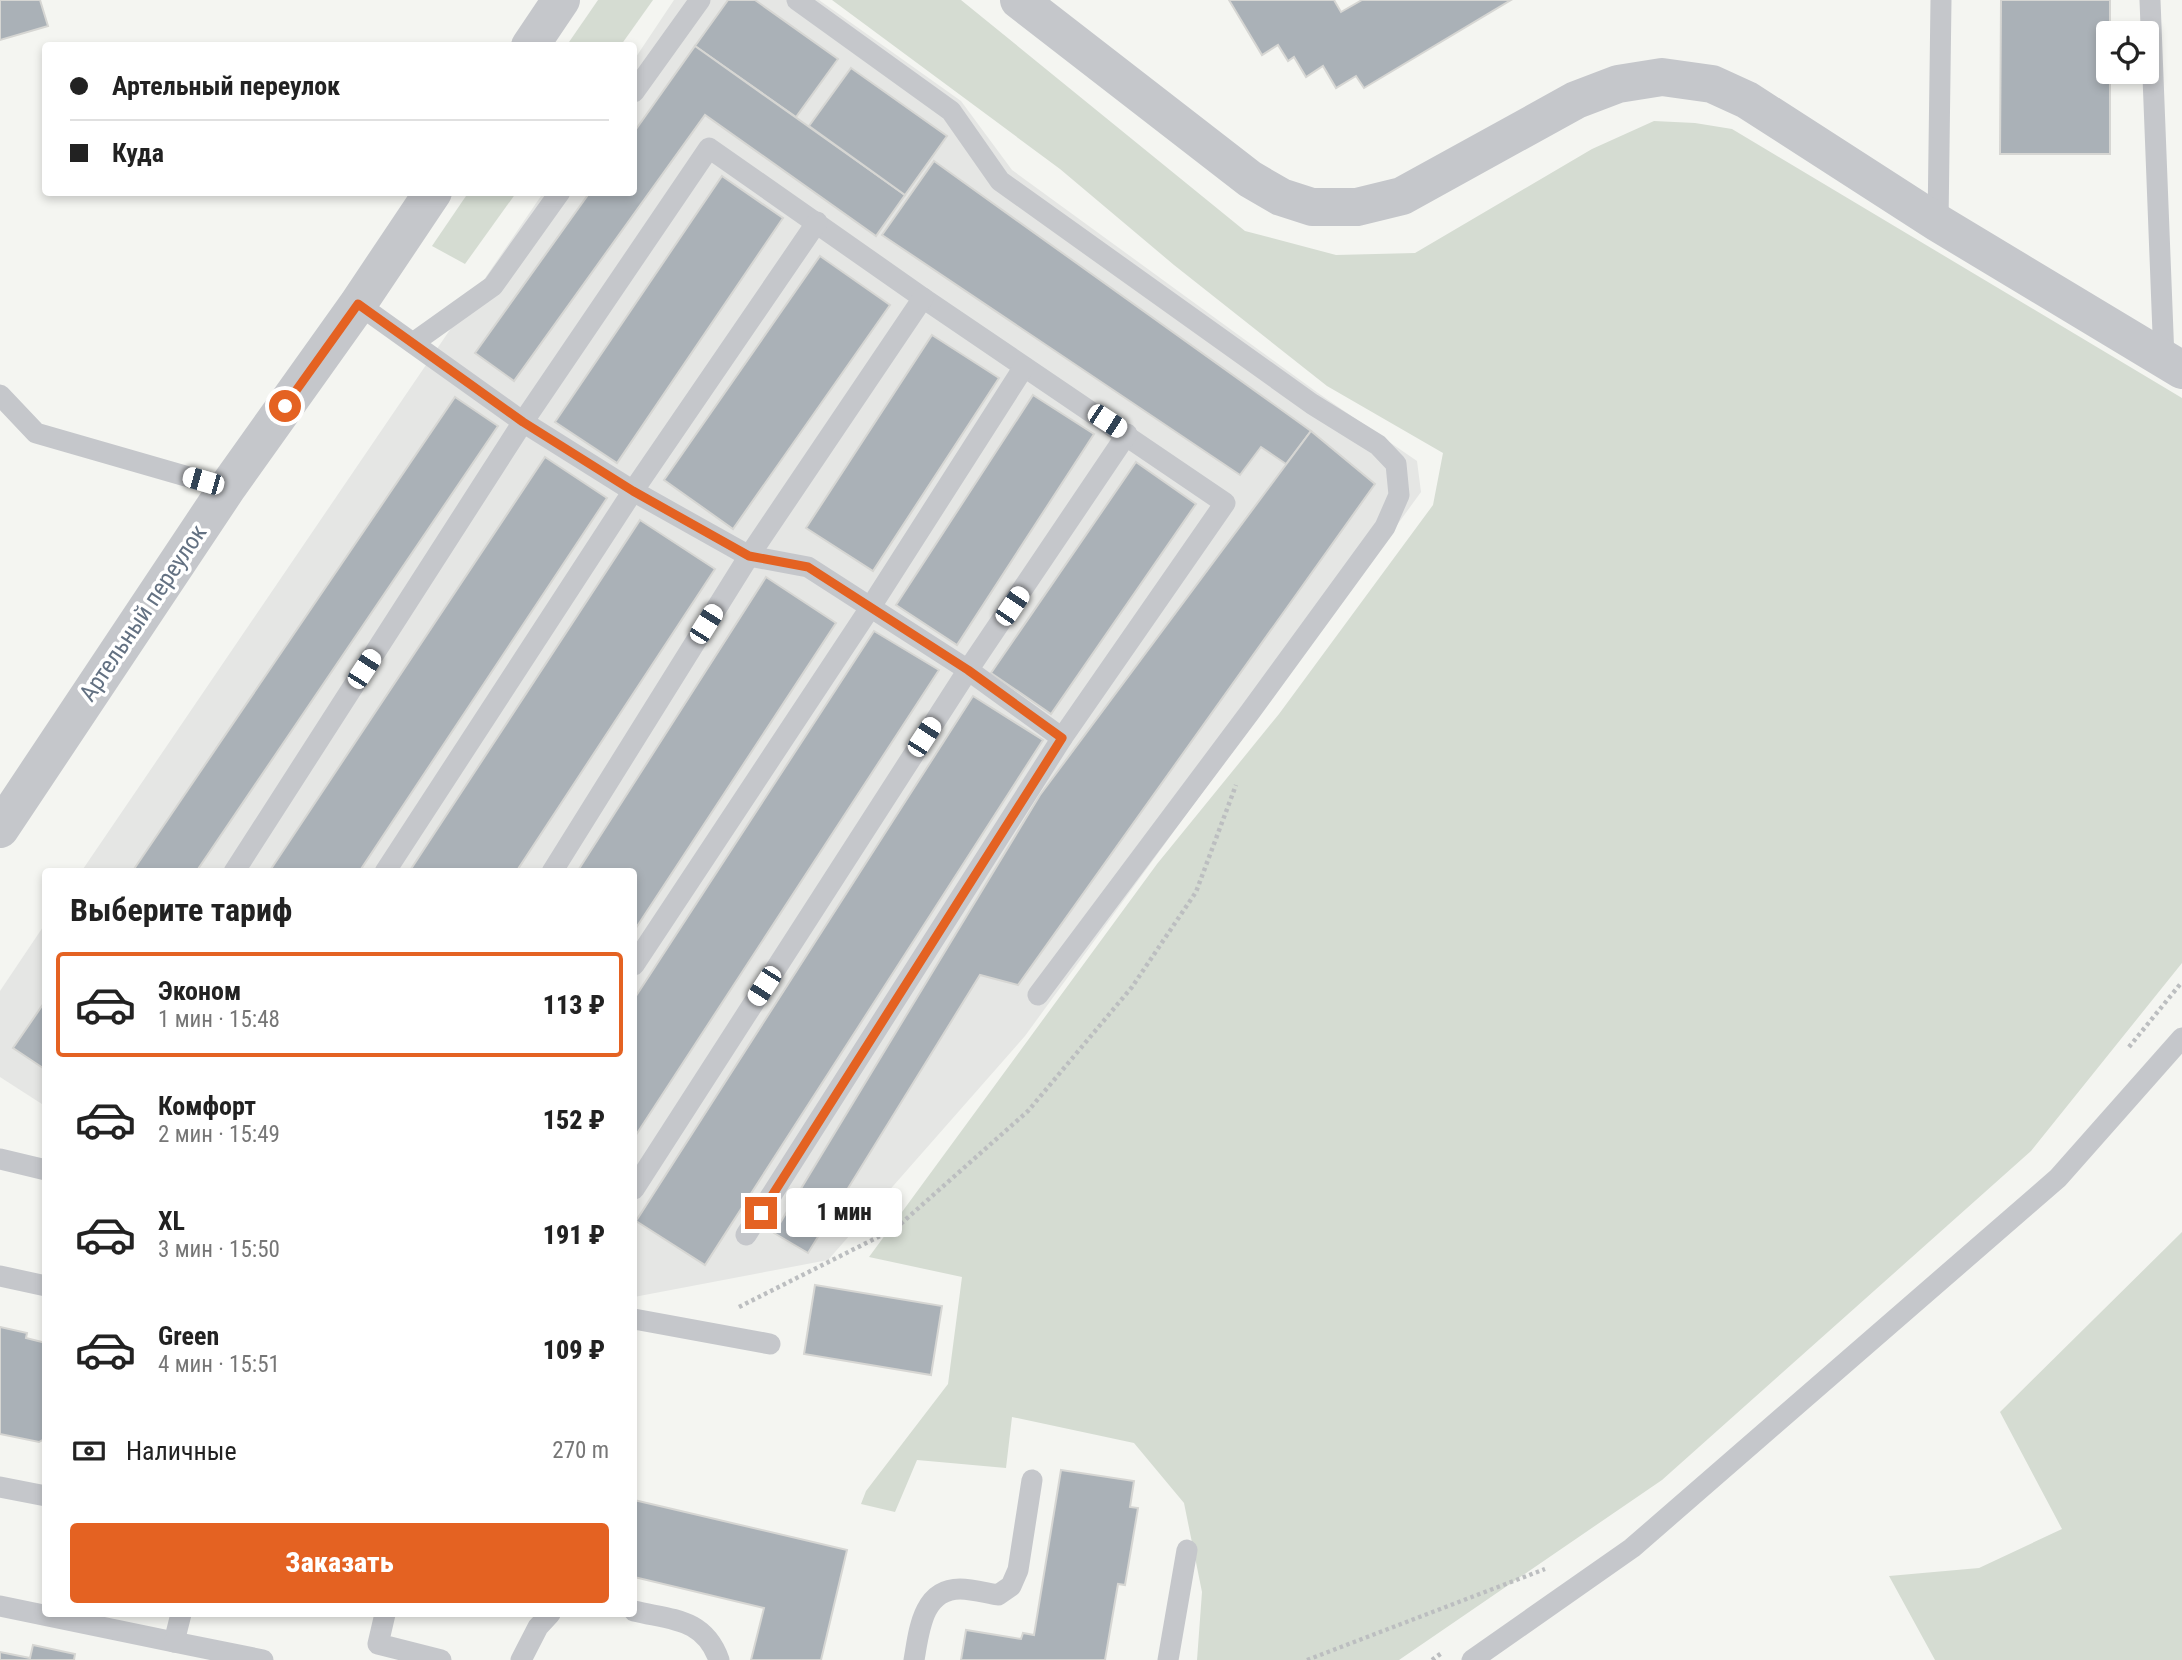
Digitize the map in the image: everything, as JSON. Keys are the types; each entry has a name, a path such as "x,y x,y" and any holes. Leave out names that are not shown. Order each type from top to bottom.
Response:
{"street":[{"path":"533,42 561,0"},
{"path":"1019,0 1250,179 1281,197 1312,207 1357,207 1402,197 1576,100 1618,84 1662,77 1712,84 1747,100 1938,223 2173,364"},
{"name":"Артельный переулок","path":"0,829 227,488 358,304 430,196"}],"lane":[{"path":"637,88 700,0"},
{"path":"797,0 951,111 1000,181 1312,404 1378,445 1396,464 1399,495 1385,527 1251,712 1038,995"},
{"path":"1938,223 1941,0"},
{"path":"2150,0 2173,364"},
{"path":"237,868 523,422 709,148 923,298 1226,503 1062,738 746,1236"},
{"path":"413,342 493,286 557,196"},
{"path":"388,868 633,491 817,222"},
{"path":"554,868 749,556 923,298"},
{"path":"358,304 523,422 633,491 749,556 808,567 968,670 1062,738"},
{"path":"637,960 870,608 1024,367"},
{"path":"0,395 36,433 227,488"},
{"path":"637,1183 968,670 1127,434"},
{"path":"1472,1660 1632,1548 2048,1187 2182,1038"},
{"path":"0,1159 42,1169"},
{"path":"0,1276 42,1285"},
{"path":"637,1320 770,1344"},
{"path":"914,1660 921,1618 936,1597 958,1589 998,1595 1011,1586 1018,1570 1032,1480"},
{"path":"0,1487 42,1495"},
{"path":"1168,1660 1187,1550"},
{"path":"0,1606 42,1615"},
{"path":"637,1612 693,1625 713,1642 719,1660"},
{"path":"53,1617 262,1660"},
{"path":"174,1642 180,1617"},
{"path":"384,1617 374,1652 441,1660"},
{"path":"521,1660 538,1627 547,1617"}],"path":[{"path":"713,1333 731,1311 896,1228 1028,1111 1132,987 1196,892 1239,778"},
{"path":"1307,1660 1552,1567"}],"shaded area":[{"path":"598,0 653,0 623,42 569,42"},
{"path":"674,0 819,0 961,101 1012,170 1318,393 1417,461 1421,492 1025,1036 828,1260 637,1296 637,868 84,868 541,196 637,196 637,56"},
{"path":"832,0 961,0 1245,231 1336,255 1415,253 1592,149 1654,121 1695,123 1732,129 2182,398 2182,963 2031,1151 1662,1480 1399,1660 1197,1660 1202,1592 1184,1503 1134,1443 1012,1417 1006,1468 917,1460 895,1512 861,1504 866,1491 948,1384 962,1277 869,1257 1157,864 1279,714 1433,505 1443,453 1327,386 1174,265 1060,169"},
{"path":"466,196 514,196 465,264 432,246"},
{"path":"42,928 42,1104 0,1077 0,991"},
{"path":"2182,1232 2182,1660 1935,1660 1889,1576 1979,1568 2062,1529 2000,1412"}],"building":[{"path":"0,0 40,0 48,26 0,40"},
{"path":"728,0 755,0 838,59 796,117 695,46"},
{"path":"1229,0 1334,0 1341,12 1362,0 1511,0 1364,88 1356,76 1336,88 1323,66 1306,77 1294,57 1288,61 1278,45 1262,55"},
{"path":"2001,0 2110,0 2110,21 2096,21 2096,84 2110,84 2110,154 2000,154"},
{"path":"695,46 905,195 876,236 705,115 514,381 475,353 587,196 637,196 637,128"},
{"path":"851,68 947,136 905,195 809,126"},
{"path":"934,161 1311,431 1286,464 1261,447 1240,475 882,235"},
{"path":"722,176 783,218 617,463 555,422"},
{"path":"820,256 890,305 733,529 664,480"},
{"path":"932,335 999,378 873,571 806,528"},
{"path":"1033,395 1094,434 957,645 896,605"},
{"path":"455,397 498,426 199,868 135,868"},
{"path":"1311,431 1375,484 1018,985 980,975 808,1253 774,1233 1040,795"},
{"path":"545,457 607,498 362,868 272,868"},
{"path":"1136,462 1196,504 1051,714 991,673"},
{"path":"640,520 715,569 519,868 412,868"},
{"path":"766,577 836,623 637,926 637,868 580,868"},
{"path":"874,631 939,670 637,1133 637,994"},
{"path":"973,696 1043,740 705,1265 637,1219"},
{"path":"42,1006 42,1067 13,1048"},
{"path":"815,1285 942,1306 931,1375 804,1354"},
{"path":"0,1327 27,1333 26,1338 42,1342 42,1440 39,1442 0,1434"},
{"path":"1061,1470 1134,1481 1130,1507 1138,1508 1125,1585 1118,1584 1105,1660 961,1660 966,1630 1021,1639 1023,1633 1034,1635"},
{"path":"637,1501 847,1550 821,1660 751,1660 764,1608 637,1578"},
{"path":"33,1645 75,1654 74,1660 0,1660 0,1652 30,1658"}],"route":[{"path":"285,406 358,304 523,422 633,491 749,556 808,567 968,670 1062,738 761,1213"}]}
